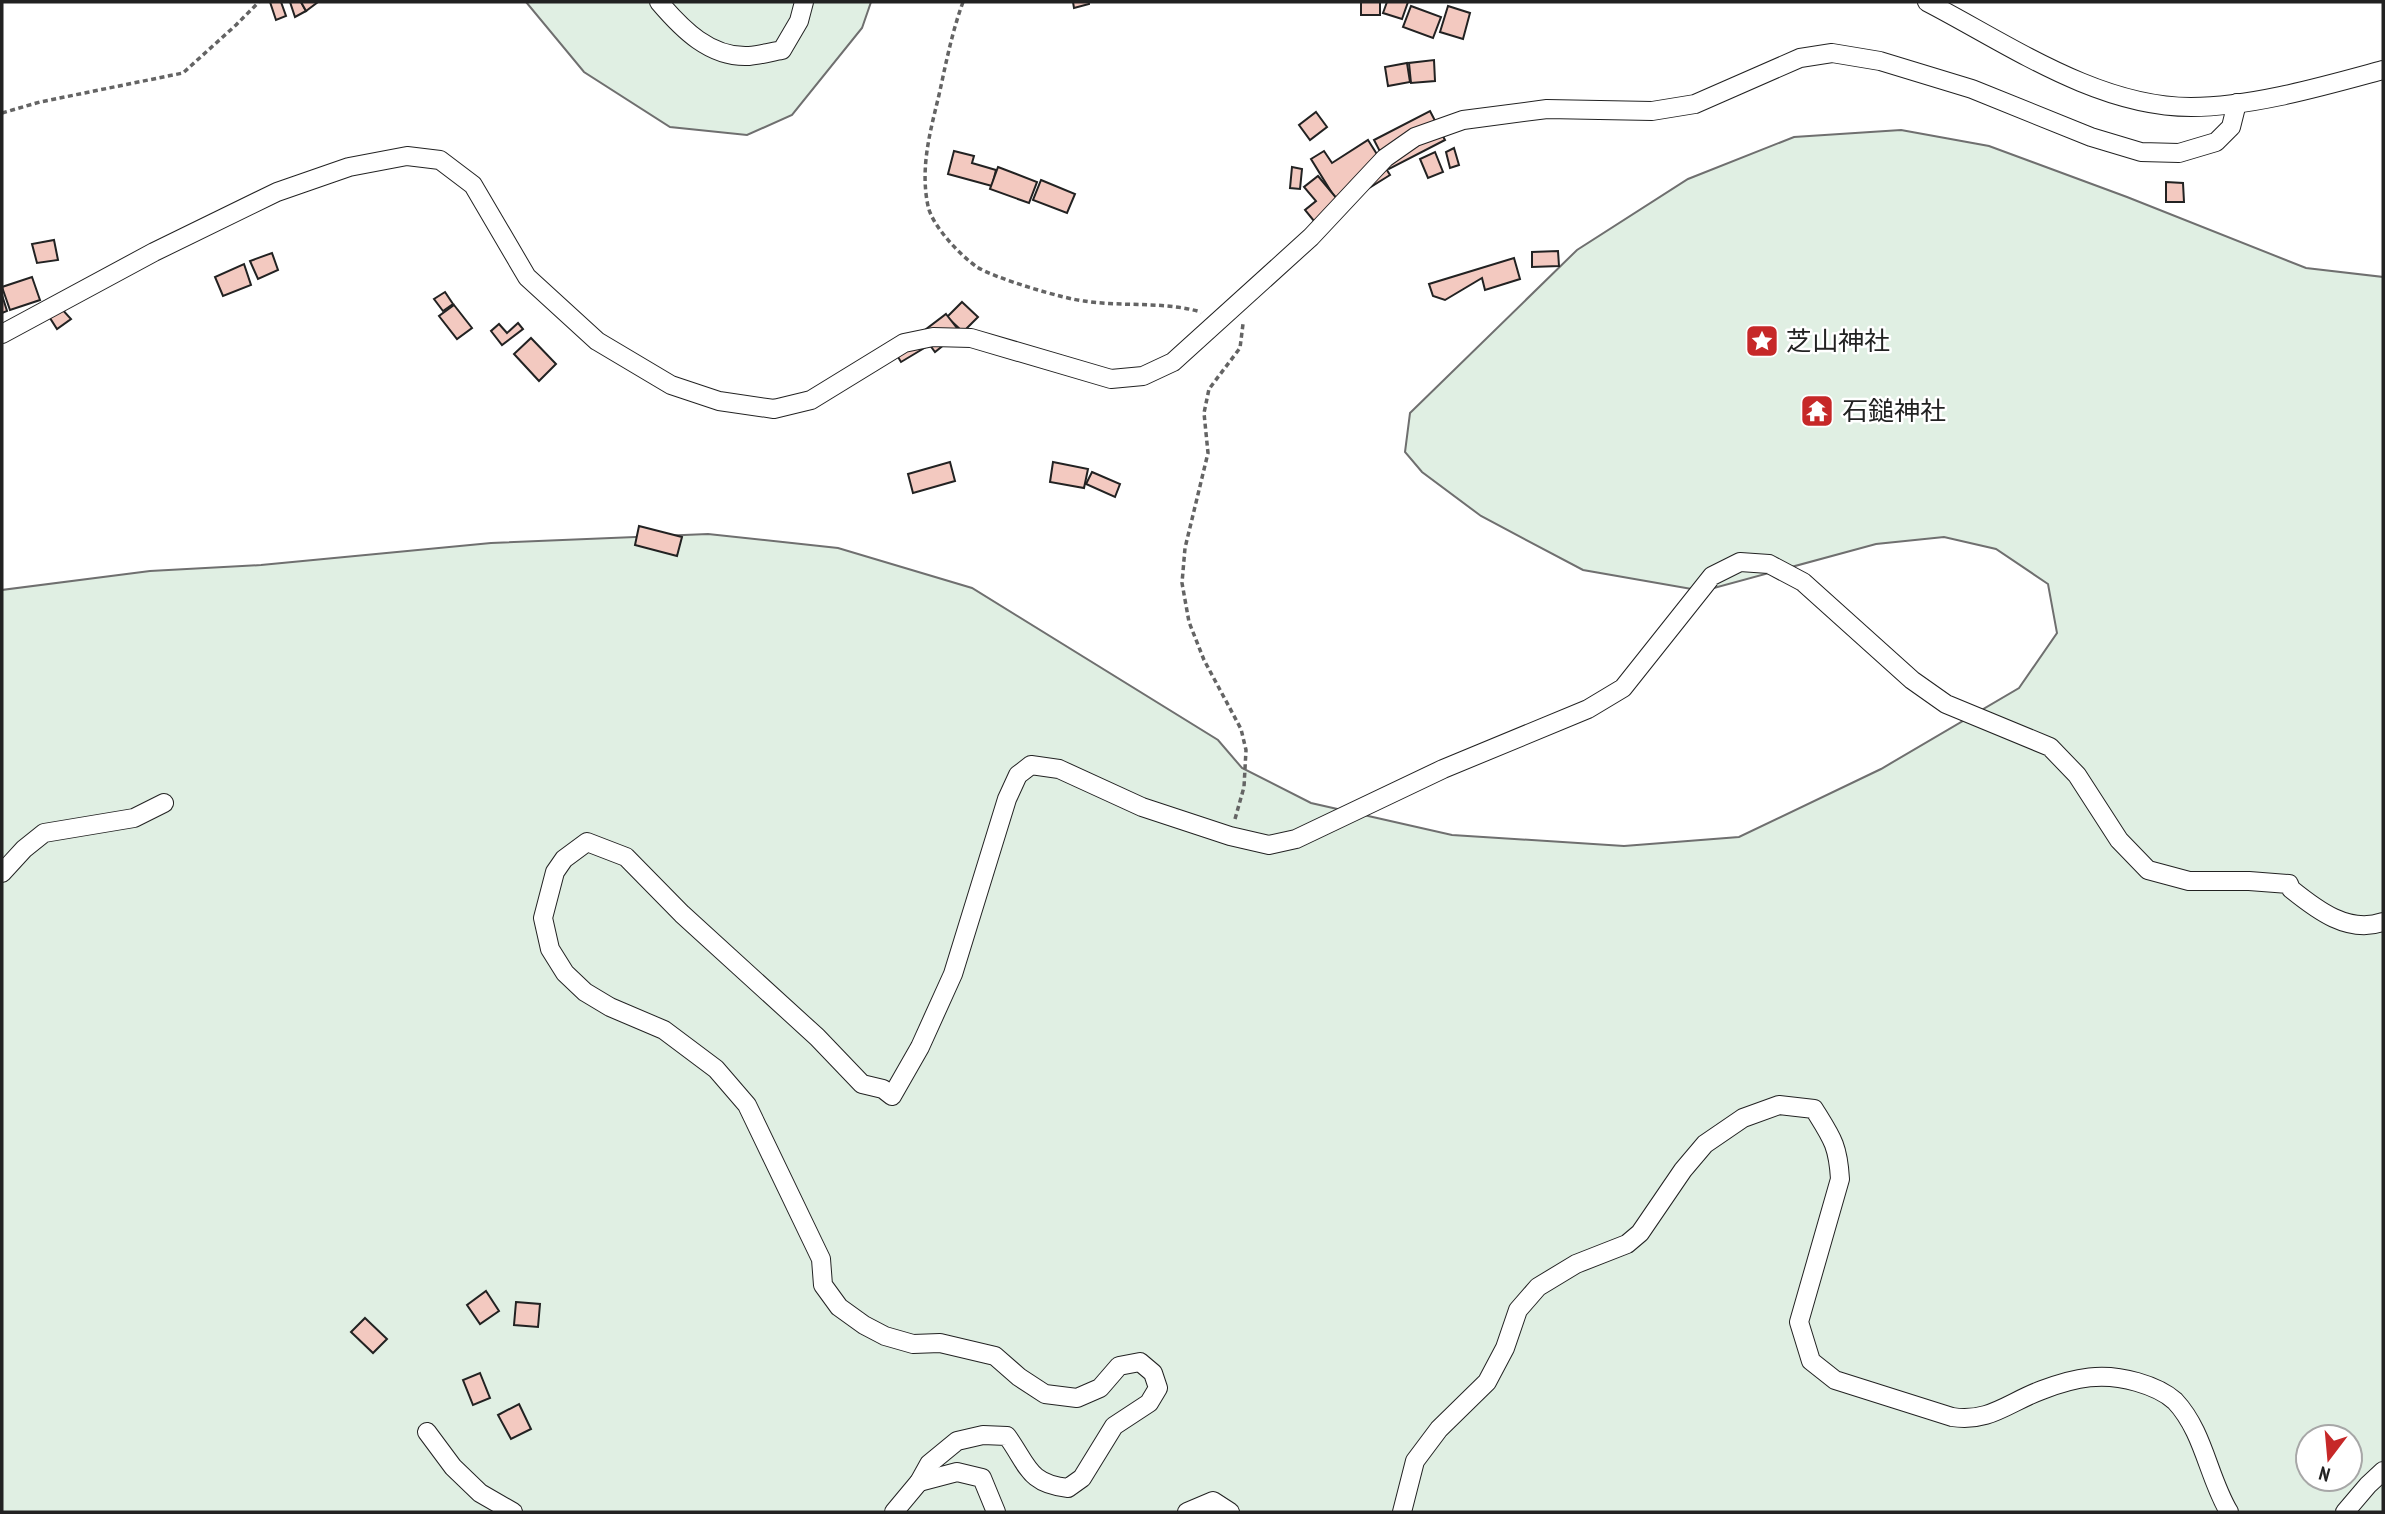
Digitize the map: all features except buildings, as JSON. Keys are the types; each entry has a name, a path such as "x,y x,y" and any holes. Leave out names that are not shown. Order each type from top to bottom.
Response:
{"street":[{"path":"659,2 682,29 716,51 748,56 782,50 799,21 804,2"},
{"path":"1927,2 2009,47 2087,85 2141,102 2190,107 2237,103 2331,84 2383,70"},
{"path":"2,334 154,252 277,192 349,167 407,156 440,160 473,185 527,277 597,341 670,385 719,401 774,409 811,400 904,343 933,337 971,338 1111,379 1143,376 1173,362 1311,237 1385,158 1415,137 1463,120 1547,109 1652,111 1695,104 1800,58 1832,53 1880,61 1972,89 2091,137 2141,152 2179,153 2216,142 2231,127 2237,103"},
{"path":"894,1512 919,1482 929,1464 957,1441 983,1434 1007,1437 1032,1476 1051,1486 1068,1488 1082,1478 1114,1426 1149,1404 1158,1388 1153,1373 1140,1362 1119,1366 1100,1388 1077,1398 1045,1394 1019,1377 995,1356 940,1343 912,1344 885,1336 839,1307 823,1284 821,1259 747,1105 716,1069 664,1030 593,997 565,973 550,949 543,918 555,872 564,859 587,842 626,857 682,914 817,1037 863,1084 883,1089 892,1096 920,1047 953,974 1007,799 1018,775 1031,765 1059,769 1142,807 1230,836 1269,845 1296,839 1443,769 1588,709 1623,688 1713,576 1740,562 1769,564 1803,582 1912,680 1946,704 2050,747 2077,775 2119,840 2148,870 2189,881 2289,884 2291,889 2322,913 2363,927 2383,922"},
{"path":"2,873 24,849 44,833 134,818 164,803"},
{"path":"1402,1512 1415,1461 1439,1429 1488,1382 1505,1348 1518,1310 1538,1287 1576,1264 1627,1244 1640,1233 1683,1170 1705,1144 1743,1118 1779,1105 1814,1109 1839,1155 1840,1179 1799,1322 1811,1361 1835,1380 1952,1417 1967,1419 1992,1415 2042,1390 2085,1377 2116,1376 2155,1387 2174,1400 2194,1428 2229,1512"},
{"path":"427,1432 453,1467 480,1493 513,1512"},
{"path":"2345,1512 2383,1471"},
{"path":"919,1482 957,1472 982,1478 996,1512"},
{"path":"1187,1512 1213,1501 1230,1512"}],"path":[{"path":"2,113 40,102 183,73 259,2"},
{"path":"963,2 954,25 925,154 928,209 940,231 977,267 996,276 1083,301 1181,306 1220,317"},
{"path":"1230,836 1244,787 1247,750 1241,729 1204,660 1189,622 1182,583 1185,548 1208,453 1204,412 1209,388 1240,348 1243,325 1239,301"}],"green space":[{"path":"526,2 871,2 862,28 792,115 747,135 670,127 584,72"},
{"path":"1901,130 1989,146 2306,268 2383,277 2383,1512 2,1512 2,590 150,571 261,565 491,543 708,534 838,548 972,588 1218,740 1242,768 1311,803 1452,835 1624,846 1739,837 1881,769 2019,688 2057,633 2048,584 1996,549 1944,537 1876,544 1703,591 1583,570 1481,516 1422,472 1405,452 1410,413 1577,250 1688,179 1794,137"}],"place":[{"name":"芝山神社","path":"1762,341"},
{"name":"石鎚神社","path":"1817,411"}]}
